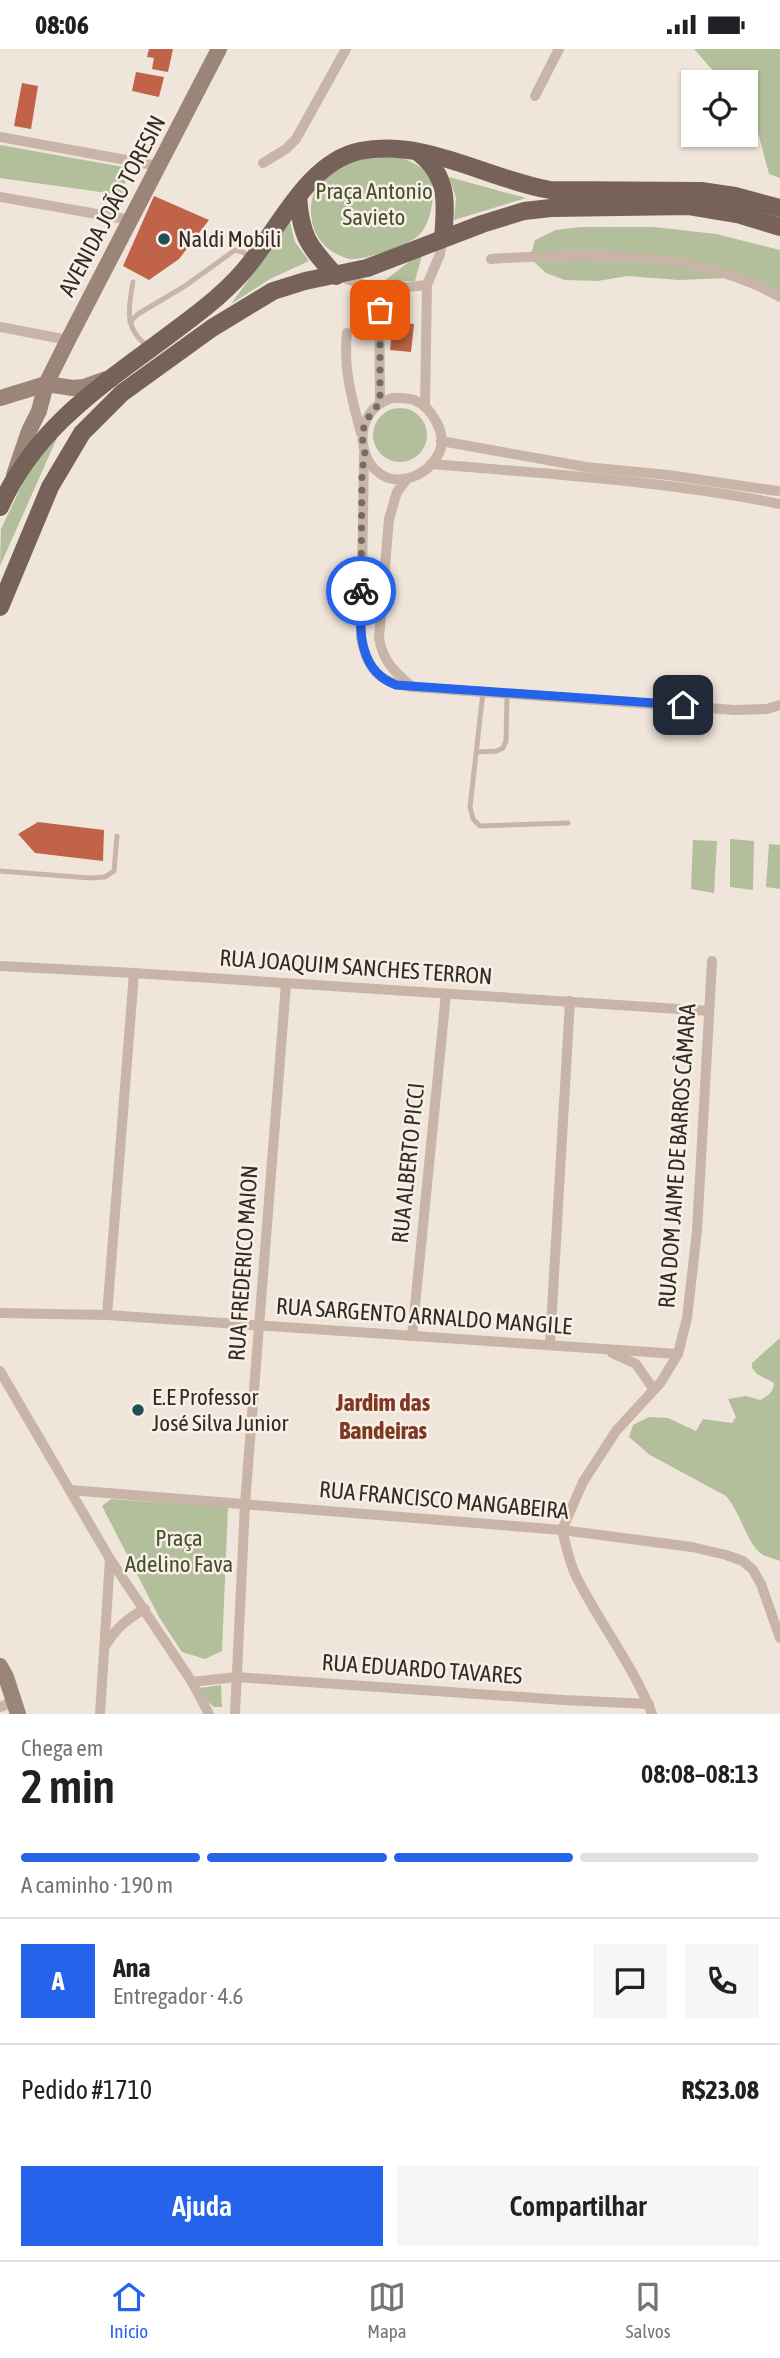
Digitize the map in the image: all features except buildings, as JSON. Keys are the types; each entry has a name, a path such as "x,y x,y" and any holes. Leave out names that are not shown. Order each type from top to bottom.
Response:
{"main road":[{"path":"0,507 12,481 38,443 69,412 231,286 323,170 337,159 357,151 378,148 417,151 527,186 550,190 701,191 780,208"},
{"path":"417,151 432,163 439,179 445,202 443,238"},
{"path":"299,197 300,217 306,239 336,275"},
{"path":"0,607 50,487 82,433 122,393 245,307 273,291 367,268 443,238 524,211 581,207 689,206 737,214 780,227"}],"street":[{"name":"AVENIDA JOÃO TORESIN","path":"12,481 29,431 39,411 46,384 219,49"},
{"path":"263,163 286,149 296,139 346,49"},
{"path":"535,96 559,49"},
{"path":"0,137 159,166"},
{"path":"0,197 131,220"},
{"path":"425,407 427,285 440,254 443,238"},
{"path":"491,259 555,255 603,256 684,264 736,276 780,297"},
{"path":"336,275 379,291 427,285"},
{"path":"379,291 380,402"},
{"path":"0,327 68,340"},
{"path":"347,333 344,358 348,386 365,454 371,465 381,474 393,479 407,479 421,474 433,464 441,450 436,423 425,407 412,399 393,397 380,402 365,422 362,436"},
{"path":"0,398 46,384 84,387 115,376"},
{"path":"441,440 586,467 668,475 778,496"},
{"path":"365,454 362,471 361,638 368,663 386,681 412,687 736,709 767,709 780,705"},
{"path":"433,464 778,496"},
{"path":"407,479 397,492 389,519 379,638 390,668 412,687"},
{"name":"RUA DOM JAIME DE BARROS CÂMARA","path":"562,1530 583,1482 616,1431 662,1382 678,1354 687,1318 697,1231 712,961"},
{"name":"RUA JOAQUIM SANCHES TERRON","path":"0,966 709,1011"},
{"path":"107,1315 134,973"},
{"name":"RUA FREDERICO MAION","path":"235,1714 245,1504 286,984"},
{"name":"RUA ALBERTO PICCI","path":"412,1336 446,994"},
{"path":"550,1344 570,1001"},
{"name":"RUA SARGENTO ARNALDO MANGILE","path":"0,1313 107,1315 678,1354"},
{"path":"603,1349 636,1364 654,1390"},
{"path":"0,1371 110,1559 192,1682 209,1714"},
{"name":"RUA FRANCISCO MANGABEIRA","path":"70,1490 562,1530 726,1555 743,1561 753,1570 761,1584 780,1639"},
{"path":"562,1530 575,1573 593,1608 631,1667 650,1709"},
{"path":"100,1714 110,1559"},
{"path":"104,1648 113,1633 126,1620 145,1609"},
{"path":"0,1666 11,1708"},
{"name":"RUA EDUARDO TAVARES","path":"192,1682 236,1677 564,1700 650,1709"}],"lane":[{"path":"130,322 235,250 243,252 253,260"},
{"path":"133,282 130,322 138,339 151,349"},
{"path":"484,692 470,807 473,819 480,826 568,823"},
{"path":"477,752 503,748 506,741 507,694"},
{"path":"0,871 105,877 114,871 117,836"}],"green space":[{"path":"694,49 780,49 780,178 769,174 758,132 758,70 712,70"},
{"path":"0,145 129,168 122,195 0,178"},
{"name":"Praça Antonio Savieto","path":"396,155 422,168 431,181 432,206 423,230 406,243 365,257 349,259 332,251 314,230 311,214 318,184 338,167 366,159"},
{"path":"449,177 526,198 454,220 456,198"},
{"path":"290,222 295,242 309,261 270,279 231,304"},
{"path":"580,227 654,227 716,234 780,250 780,299 728,278 679,280 627,276 598,281 565,280 546,273 530,258 535,240 556,230"},
{"path":"423,251 415,281 383,282"},
{"path":"400,408 419,416 427,435 419,454 400,462 381,454 373,435 381,416"},
{"path":"61,429 0,566 1,529 28,472"},
{"path":"730,839 754,841 753,890 730,887"},
{"path":"693,840 717,841 714,893 691,889"},
{"path":"769,844 780,845 780,889 766,887"},
{"path":"780,1338 780,1561 763,1555 752,1544 726,1496 650,1455 629,1437 633,1425 649,1417 668,1418 696,1431 703,1419 732,1423 736,1417 728,1399 746,1396 760,1400 771,1392 774,1383 757,1374 752,1363"},
{"name":"Praça Adelino Fava","path":"111,1499 228,1507 222,1651 205,1659 182,1652 159,1617 102,1506"},
{"path":"221,1685 222,1707 214,1707 200,1688"}],"way so far":[{"path":"361,591 362,471 365,454 362,436 365,422 380,402 380,310"}],"place":[{"name":"Naldi Mobili","path":"164,239"},
{"name":"E.E Professor José Silva Junior","path":"138,1410"}],"district":[{"name":"Jardim das Bandeiras","path":"383,1417"}],"route":[{"path":"361,591 361,638 368,663 386,681 396,685 683,705"}]}
